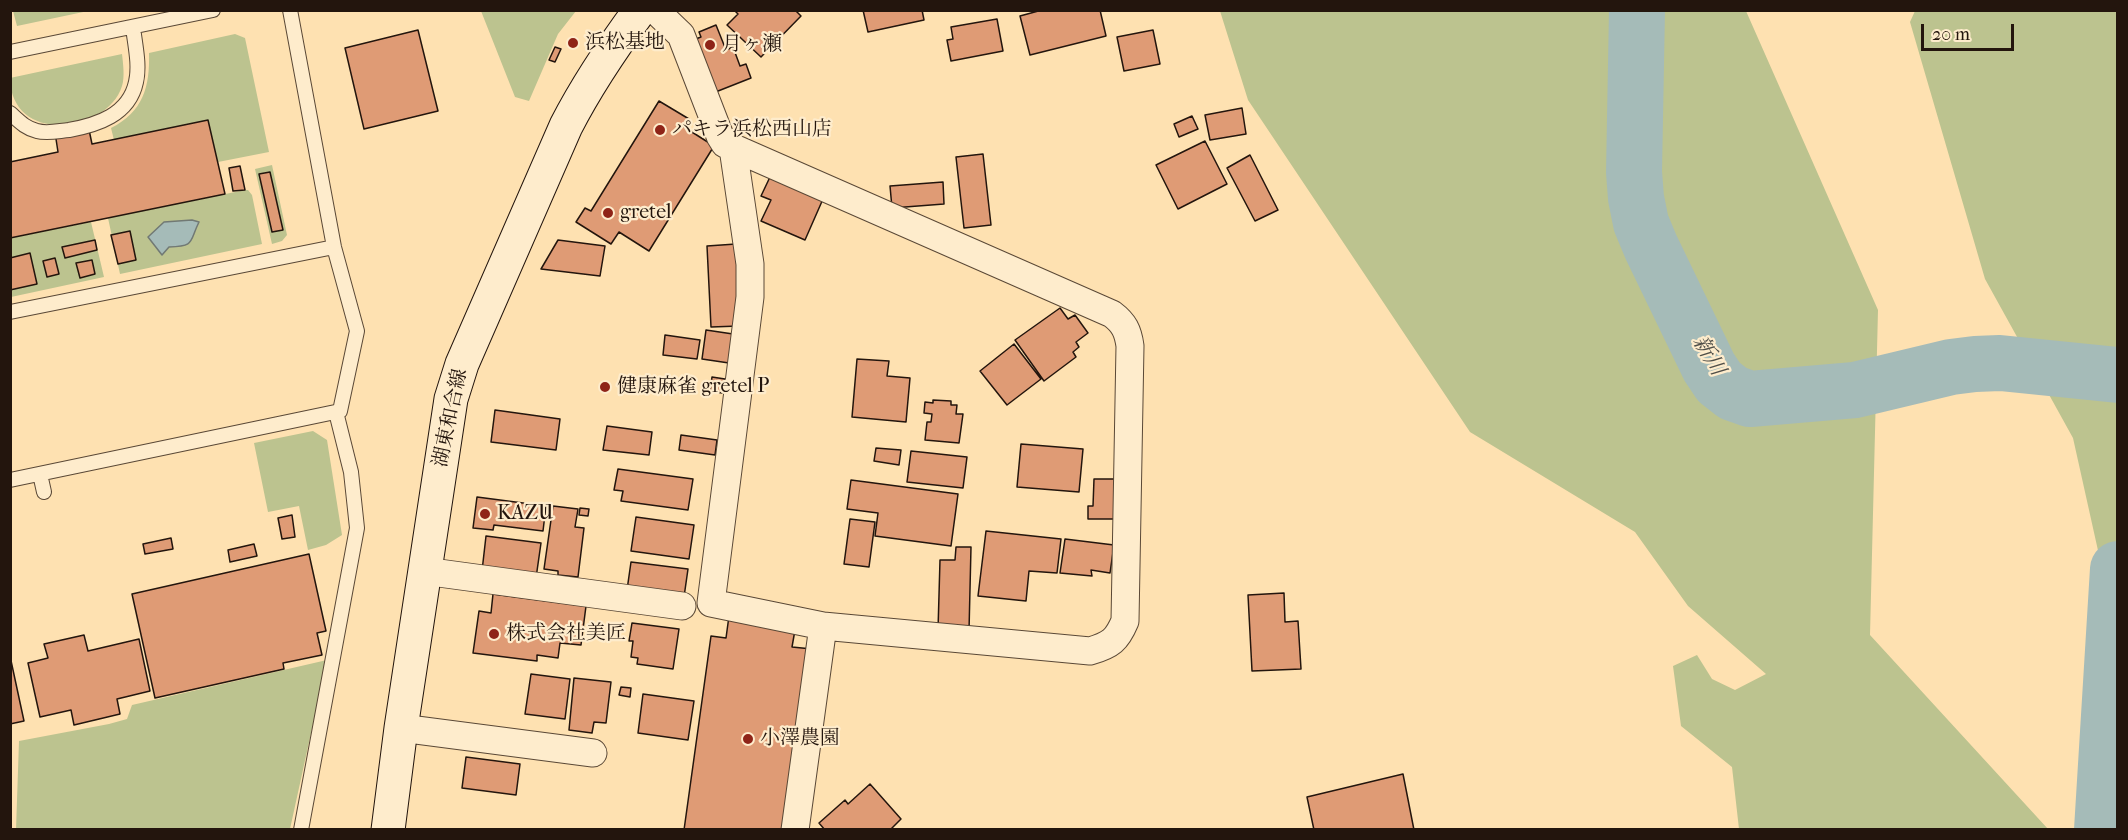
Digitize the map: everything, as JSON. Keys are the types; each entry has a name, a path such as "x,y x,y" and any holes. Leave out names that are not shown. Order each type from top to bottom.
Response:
{"main road":[{"name":"湖東和合線","path":"388,830 445,427 459,371 566,126 586,88 640,10"}],"street":[{"path":"655,10 681,35 725,144 1112,314 1122,322 1131,346 1125,621 1119,635 1106,646 1090,651 823,626 711,603 750,297 750,264 733,148"},
{"path":"424,571 682,606"},
{"path":"795,830 823,626"},
{"path":"401,728 593,753"}],"lane":[{"path":"10,52 213,10"},
{"path":"10,480 340,411 357,331 334,247 290,10"},
{"path":"10,113 23,125 38,132 94,125 109,118 128,101 136,83 137,56 133,27"},
{"path":"10,312 334,247"},
{"path":"301,830 357,528 351,472 336,412"},
{"path":"40,474 44,492"}],"green space":[{"path":"13,10 88,11 17,26"},
{"path":"481,11 576,11 558,34 529,101 515,97"},
{"path":"1220,11 1746,11 1878,310 1870,635 2048,829 1739,829 1732,767 1681,726 1673,666 1697,655 1712,679 1735,690 1766,674 1688,606 1635,532 1470,432 1248,100"},
{"path":"1915,11 2117,11 2117,829 2089,829 2107,591 2073,438 1985,279 1910,22"},
{"path":"235,34 245,38 269,152 218,162 208,120 114,140 111,128 131,114 142,97 148,77 149,53"},
{"path":"122,54 123,82 113,102 98,114 80,122 61,125 42,123 26,114 14,100 10,78"},
{"path":"272,165 287,235 282,241 272,244 255,169"},
{"path":"245,190 252,195 262,244 120,274 108,218"},
{"path":"91,222 104,277 11,297 11,238"},
{"path":"313,431 327,440 342,535 326,545 308,550 299,506 268,512 254,443"},
{"path":"327,660 290,829 16,830 19,741 109,724 127,719 132,705"}],"water":[{"path":"192,220 199,222 190,242 169,247 162,255 148,237 164,222"}],"building":[{"path":"734,10 795,10 801,16 761,57 727,25 738,14"},
{"path":"863,10 922,10 924,20 868,32"},
{"path":"1042,10 1100,10 1106,36 1030,55 1020,16"},
{"path":"997,19 1003,51 951,61 947,40 953,39 951,27"},
{"path":"716,25 726,50 733,47 740,66 746,64 751,78 713,93 693,40 701,37 699,32"},
{"path":"418,30 438,111 364,129 345,48"},
{"path":"1153,30 1160,64 1124,71 1117,37"},
{"path":"555,47 561,49 555,62 549,60"},
{"path":"659,101 689,119 684,127 714,146 649,251 619,232 611,244 576,222 585,208 591,211"},
{"path":"1242,108 1246,134 1210,140 1205,115"},
{"path":"1192,116 1198,129 1179,137 1174,124"},
{"path":"87,120 92,144 208,120 225,194 10,238 10,162 58,152 54,126"},
{"path":"1205,141 1227,184 1178,209 1156,165"},
{"path":"983,154 991,225 964,228 956,157"},
{"path":"1250,155 1278,210 1255,221 1227,168"},
{"path":"240,166 245,190 233,191 229,168"},
{"path":"270,172 283,230 272,232 259,174"},
{"path":"770,177 823,199 805,240 761,221 771,200 761,196"},
{"path":"943,182 944,204 892,208 890,186"},
{"path":"130,231 136,260 118,264 111,235"},
{"path":"95,240 97,250 65,258 62,247"},
{"path":"558,240 605,246 600,276 541,269"},
{"path":"736,244 739,326 711,327 707,246"},
{"path":"30,253 37,284 10,290 10,258"},
{"path":"55,258 59,274 47,277 43,261"},
{"path":"92,260 95,274 80,278 76,263"},
{"path":"1060,308 1068,319 1075,315 1088,333 1076,342 1079,347 1073,352 1076,357 1044,381 1015,340"},
{"path":"706,330 733,334 729,363 702,359"},
{"path":"665,335 700,340 697,359 663,355"},
{"path":"1014,344 1041,379 1007,405 980,371"},
{"path":"857,359 889,361 887,376 910,378 906,422 852,417"},
{"path":"712,377 725,379 722,393 710,391"},
{"path":"933,400 951,401 951,405 957,405 956,414 963,414 959,443 925,440 927,422 931,422 932,414 924,413 925,402 933,403"},
{"path":"495,410 560,419 556,450 491,442"},
{"path":"607,426 652,432 649,455 603,450"},
{"path":"681,435 717,440 715,455 679,450"},
{"path":"1021,444 1083,449 1079,492 1017,487"},
{"path":"876,448 901,450 899,465 874,461"},
{"path":"911,451 967,457 963,488 907,482"},
{"path":"618,469 693,479 688,510 621,501 623,491 614,490"},
{"path":"1094,479 1118,479 1118,519 1088,519 1088,506 1093,506"},
{"path":"851,480 958,494 951,546 875,536 878,513 847,509"},
{"path":"477,497 546,506 543,531 494,525 493,530 473,528"},
{"path":"553,506 578,509 575,527 584,528 578,577 558,575 558,571 544,569"},
{"path":"580,508 589,509 588,516 579,515"},
{"path":"292,515 295,537 282,539 278,518"},
{"path":"636,517 694,525 689,559 631,551"},
{"path":"850,519 875,522 869,567 844,564"},
{"path":"986,531 1061,539 1057,573 1029,571 1026,601 978,596"},
{"path":"486,536 541,543 536,578 482,571"},
{"path":"171,538 173,549 145,554 143,544"},
{"path":"1065,539 1114,545 1110,573 1091,570 1092,576 1060,573"},
{"path":"254,544 257,556 230,562 228,550"},
{"path":"956,547 971,547 969,631 938,630 940,560 955,560"},
{"path":"309,554 326,631 317,633 322,655 283,663 284,669 155,698 132,594"},
{"path":"631,562 688,569 684,597 627,590"},
{"path":"1284,593 1285,622 1298,621 1301,669 1252,671 1248,595"},
{"path":"493,594 586,606 581,645 560,643 558,658 537,655 537,661 473,653 479,611 491,613"},
{"name":"小澤農園","path":"729,616 795,630 792,647 812,649 787,830 684,830 711,636 726,638"},
{"path":"632,623 679,629 673,669 637,664 638,658 631,657 633,641 629,641"},
{"path":"84,635 88,651 139,639 150,691 117,699 120,714 74,725 71,710 40,717 28,663 48,658 44,644"},
{"path":"10,656 24,721 10,724"},
{"path":"531,674 570,679 565,719 525,714"},
{"path":"574,678 611,682 606,723 594,722 592,733 569,730"},
{"path":"621,687 631,688 630,697 619,695"},
{"path":"643,694 694,701 688,740 638,733"},
{"path":"466,757 520,764 516,795 462,788"},
{"path":"1403,774 1414,830 1314,830 1307,797"},
{"path":"870,784 901,819 890,830 825,830 819,823 845,800 848,804"}],"waterway":[{"name":"新川","path":"1637,10 1634,172 1641,223 1709,367 1719,382 1733,393 1750,399 1855,390 1951,367 1975,364 2000,363 2118,375"},
{"name":"新川","path":"2102,830 2118,569"}],"place":[{"name":"浜松基地","path":"573,43"},
{"name":"月ヶ瀬","path":"710,45"},
{"name":"パキラ浜松西山店","path":"660,130"},
{"name":"gretel","path":"608,213"},
{"name":"健康麻雀 gretel P","path":"605,387"},
{"name":"KAZU","path":"485,514"},
{"name":"株式会社美匠","path":"494,634"},
{"name":"小澤農園","path":"748,739"}]}
